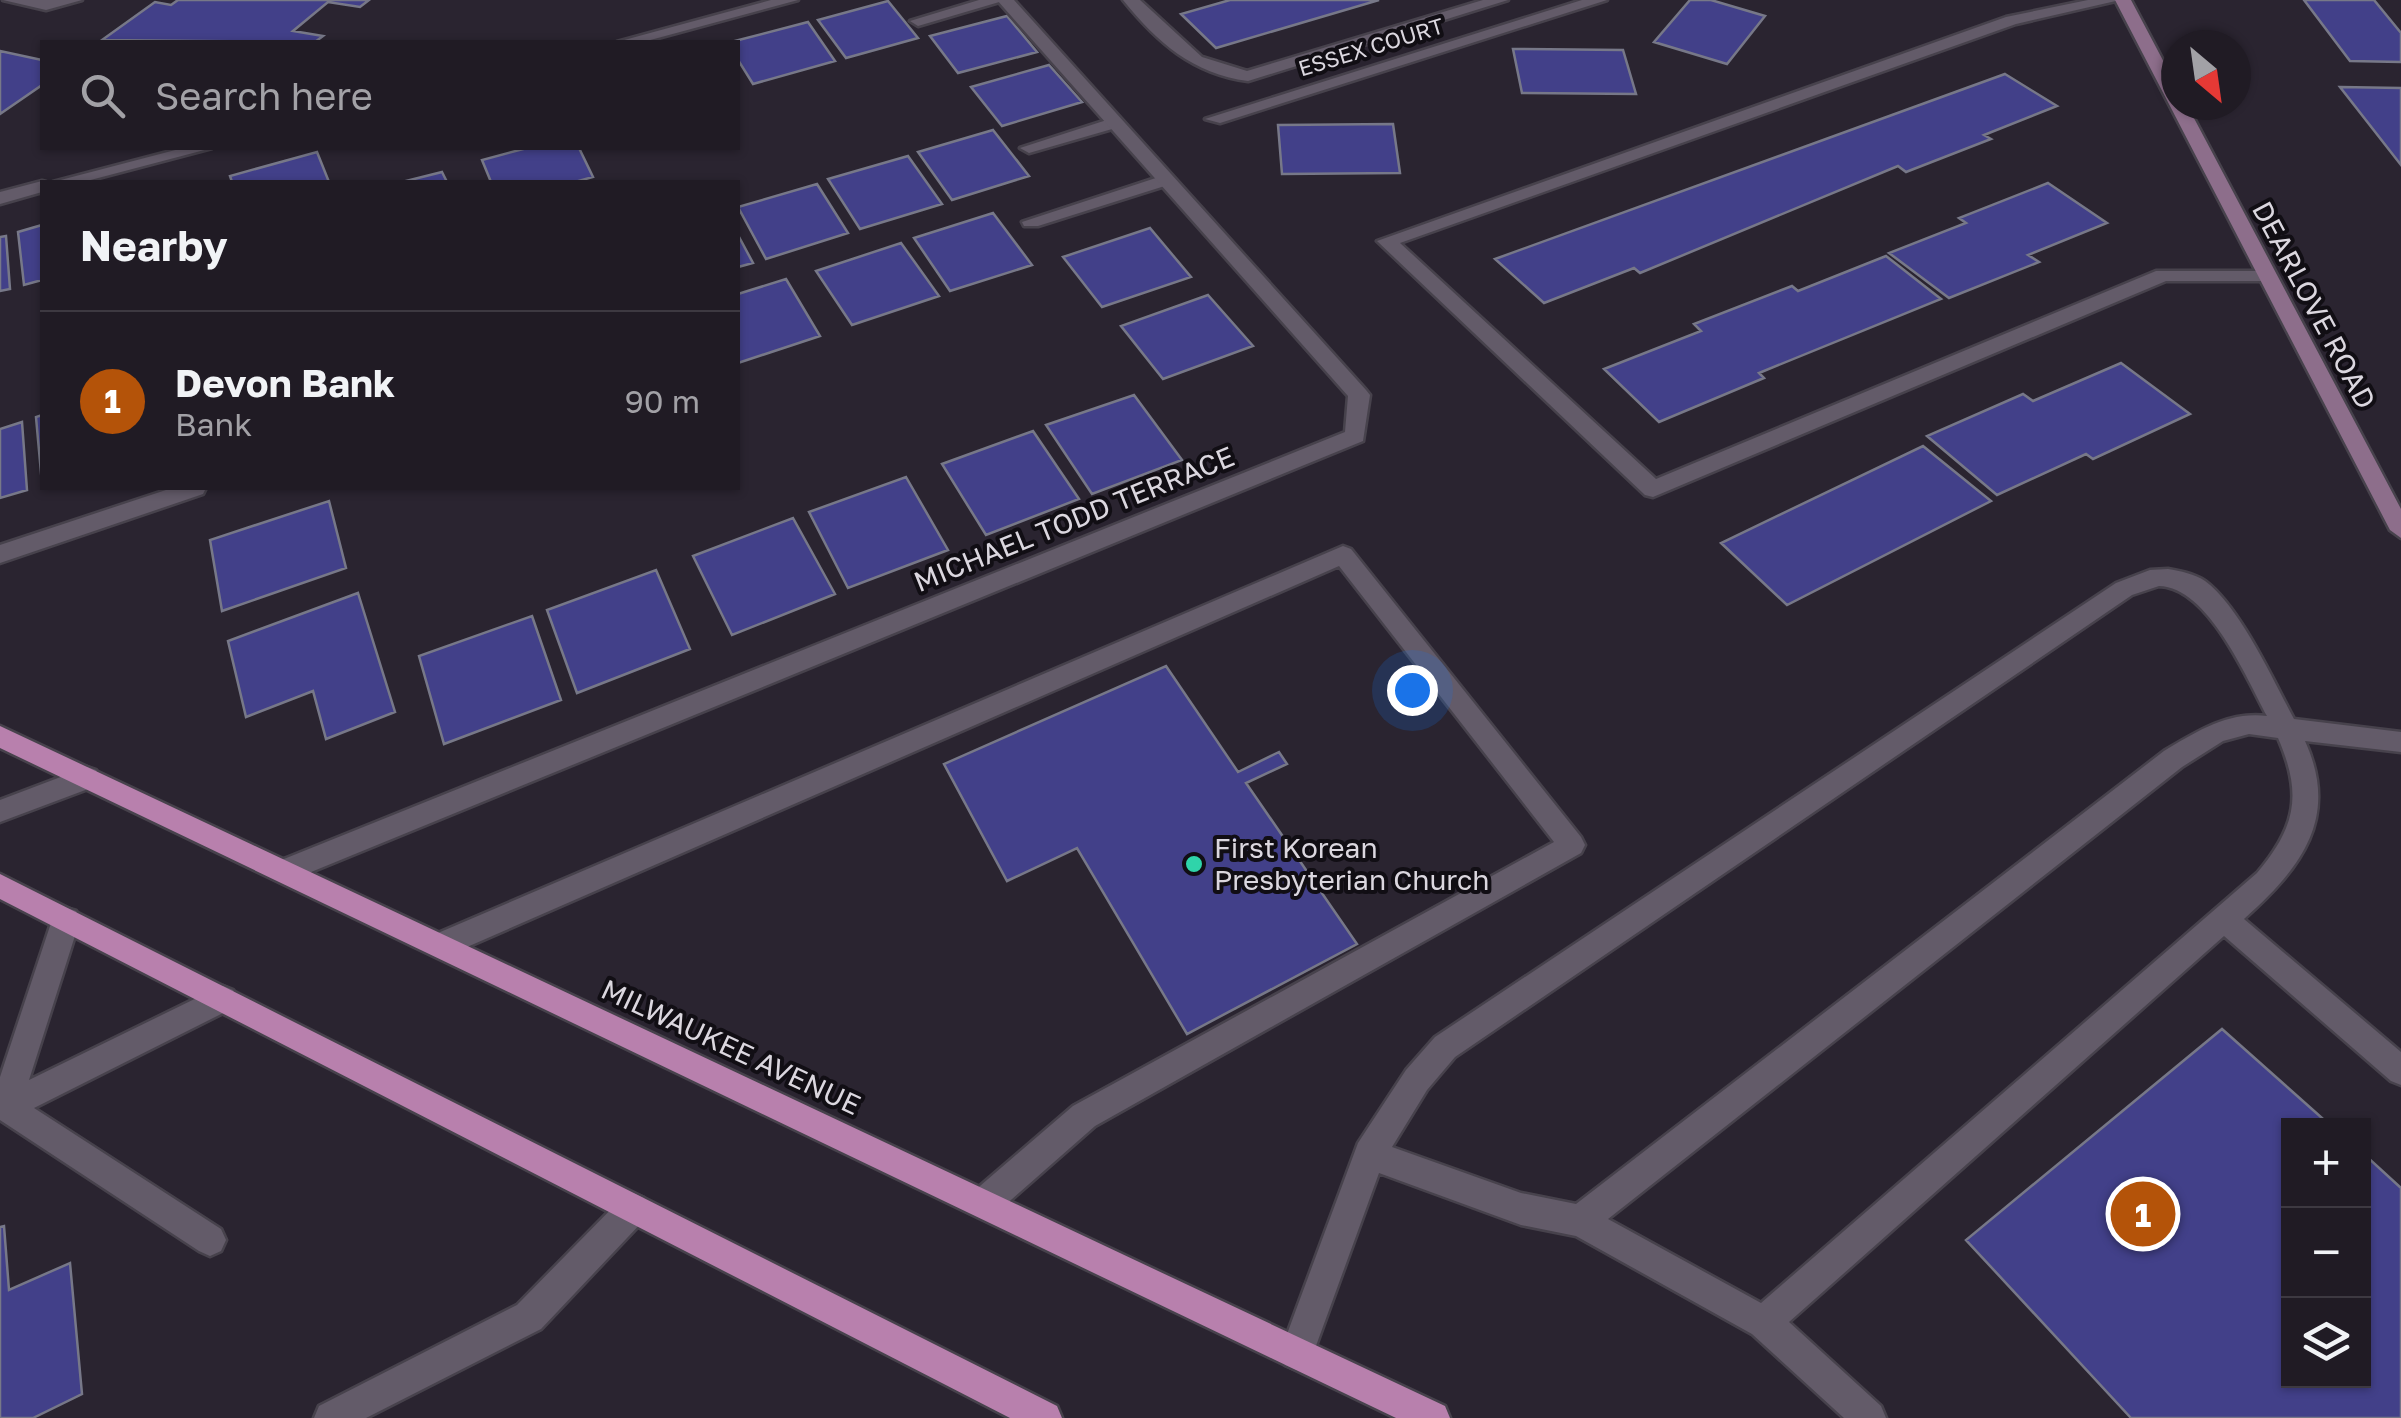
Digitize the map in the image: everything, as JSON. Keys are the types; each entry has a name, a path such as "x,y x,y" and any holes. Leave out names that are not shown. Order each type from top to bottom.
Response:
{"main road":[{"name":"DEARLOVE ROAD","path":"2123,0 2161,72"},
{"name":"DEARLOVE ROAD","path":"2186,120 2401,530"},
{"name":"MILWAUKEE AVENUE","path":"0,736 200,835 284,871 1433,1418"},
{"path":"0,886 1045,1418"}],"street":[{"path":"11,0 46,5 74,0"},
{"path":"633,40 790,0"},
{"path":"918,21 1001,0"},
{"name":"MICHAEL TODD TERRACE","path":"284,871 1355,436 1358,395 1001,0"},
{"path":"1131,0 1195,63 1226,74 1248,76 1500,0"},
{"name":"ESSEX COURT","path":"1214,119 1599,0"},
{"path":"2112,0 2012,20 1387,241 1653,489 2163,275 2268,277"},
{"path":"1029,148 1114,123"},
{"path":"70,180 195,150"},
{"path":"1031,222 1165,180"},
{"path":"0,198 40,188"},
{"path":"0,554 189,490"},
{"path":"441,946 1343,555 1572,845 1084,1116 984,1204"},
{"path":"1296,1353 1370,1154 1410,1084 1446,1047 2146,577 2163,576 2196,587 2217,606 2285,728 2306,776 2300,831 2294,848 2267,882 1764,1322"},
{"path":"1580,1221 2173,760 2216,733 2249,724 2401,742"},
{"path":"0,811 88,778"},
{"path":"2222,918 2401,1070"},
{"path":"3,1105 66,920"},
{"path":"3,1105 223,999"},
{"path":"3,1105 210,1240"},
{"path":"1370,1154 1521,1209 1580,1221 1764,1322 1869,1418"},
{"path":"331,1418 529,1317 633,1208"}],"building":[{"path":"178,0 369,0 360,7 328,2 293,31 323,36 318,40 102,40 155,2 171,5"},
{"path":"1230,0 1379,0 1216,48 1181,14"},
{"path":"1690,0 1711,0 1765,16 1727,64 1654,42"},
{"path":"2304,0 2374,0 2401,33 2401,62 2350,61"},
{"path":"888,1 918,38 846,58 818,20"},
{"path":"1007,16 1037,52 958,73 930,36"},
{"path":"808,22 835,61 753,84 740,63 739,40"},
{"path":"1513,49 1623,50 1636,94 1522,93"},
{"path":"0,51 40,60 40,86 0,114"},
{"path":"1049,65 1082,102 1002,126 971,87"},
{"path":"2005,74 2057,106 1984,135 1991,139 1906,172 1898,166 1640,273 1634,268 1544,303 1495,259"},
{"path":"2340,87 2401,88 2401,165"},
{"path":"1393,124 1400,173 1282,174 1278,125"},
{"path":"993,130 1029,176 952,200 918,152"},
{"path":"520,150 580,150 593,177 490,180 482,160"},
{"path":"317,152 328,180 231,180 230,176"},
{"path":"908,156 942,204 860,229 828,179"},
{"path":"442,172 446,180 410,180"},
{"path":"2048,183 2107,223 2028,255 2039,262 1949,298 1889,253 1966,223 1959,218"},
{"path":"817,184 848,233 766,259 740,206"},
{"path":"993,213 1032,265 950,291 914,238"},
{"path":"40,226 40,281 24,285 18,232"},
{"path":"1150,228 1191,277 1102,307 1063,257"},
{"path":"6,236 10,289 0,291 0,237"},
{"path":"740,239 753,263 740,266"},
{"path":"901,243 939,296 852,325 816,271"},
{"path":"1886,256 1941,299 1759,373 1764,378 1659,422 1604,369 1701,331 1694,324 1792,286 1798,291"},
{"path":"786,279 820,336 740,362 740,293"},
{"path":"1208,295 1253,346 1163,379 1121,326"},
{"path":"2121,363 2190,414 2093,459 2086,454 1997,495 1927,436 2023,394 2033,401"},
{"path":"1134,395 1182,460 1092,494 1046,425"},
{"path":"40,416 40,462 36,417"},
{"path":"22,422 27,490 0,498 0,429"},
{"path":"1033,431 1079,499 986,535 942,464"},
{"path":"1923,446 1991,501 1787,605 1721,543"},
{"path":"906,477 948,550 848,588 809,512"},
{"path":"329,501 346,568 222,611 210,540"},
{"path":"793,518 835,594 732,635 693,556"},
{"path":"656,570 690,649 577,693 547,610"},
{"path":"358,593 395,712 326,739 313,691 246,717 228,641"},
{"path":"532,616 561,700 444,744 419,656"},
{"name":"First Korean Presbyterian Church","path":"1166,666 1238,772 1279,752 1287,764 1246,783 1357,944 1187,1034 1077,848 1007,881 944,764"},
{"path":"2222,1029 2322,1118 2281,1118 2281,1388 2371,1388 2371,1160 2401,1188 2401,1418 2131,1418 1966,1240"},
{"path":"4,1226 9,1290 70,1263 82,1394 33,1418 0,1418 0,1227"}],"place":[{"name":"First Korean Presbyterian Church","path":"1194,864"},
{"name":"Devon Bank","path":"2143,1214"}]}
